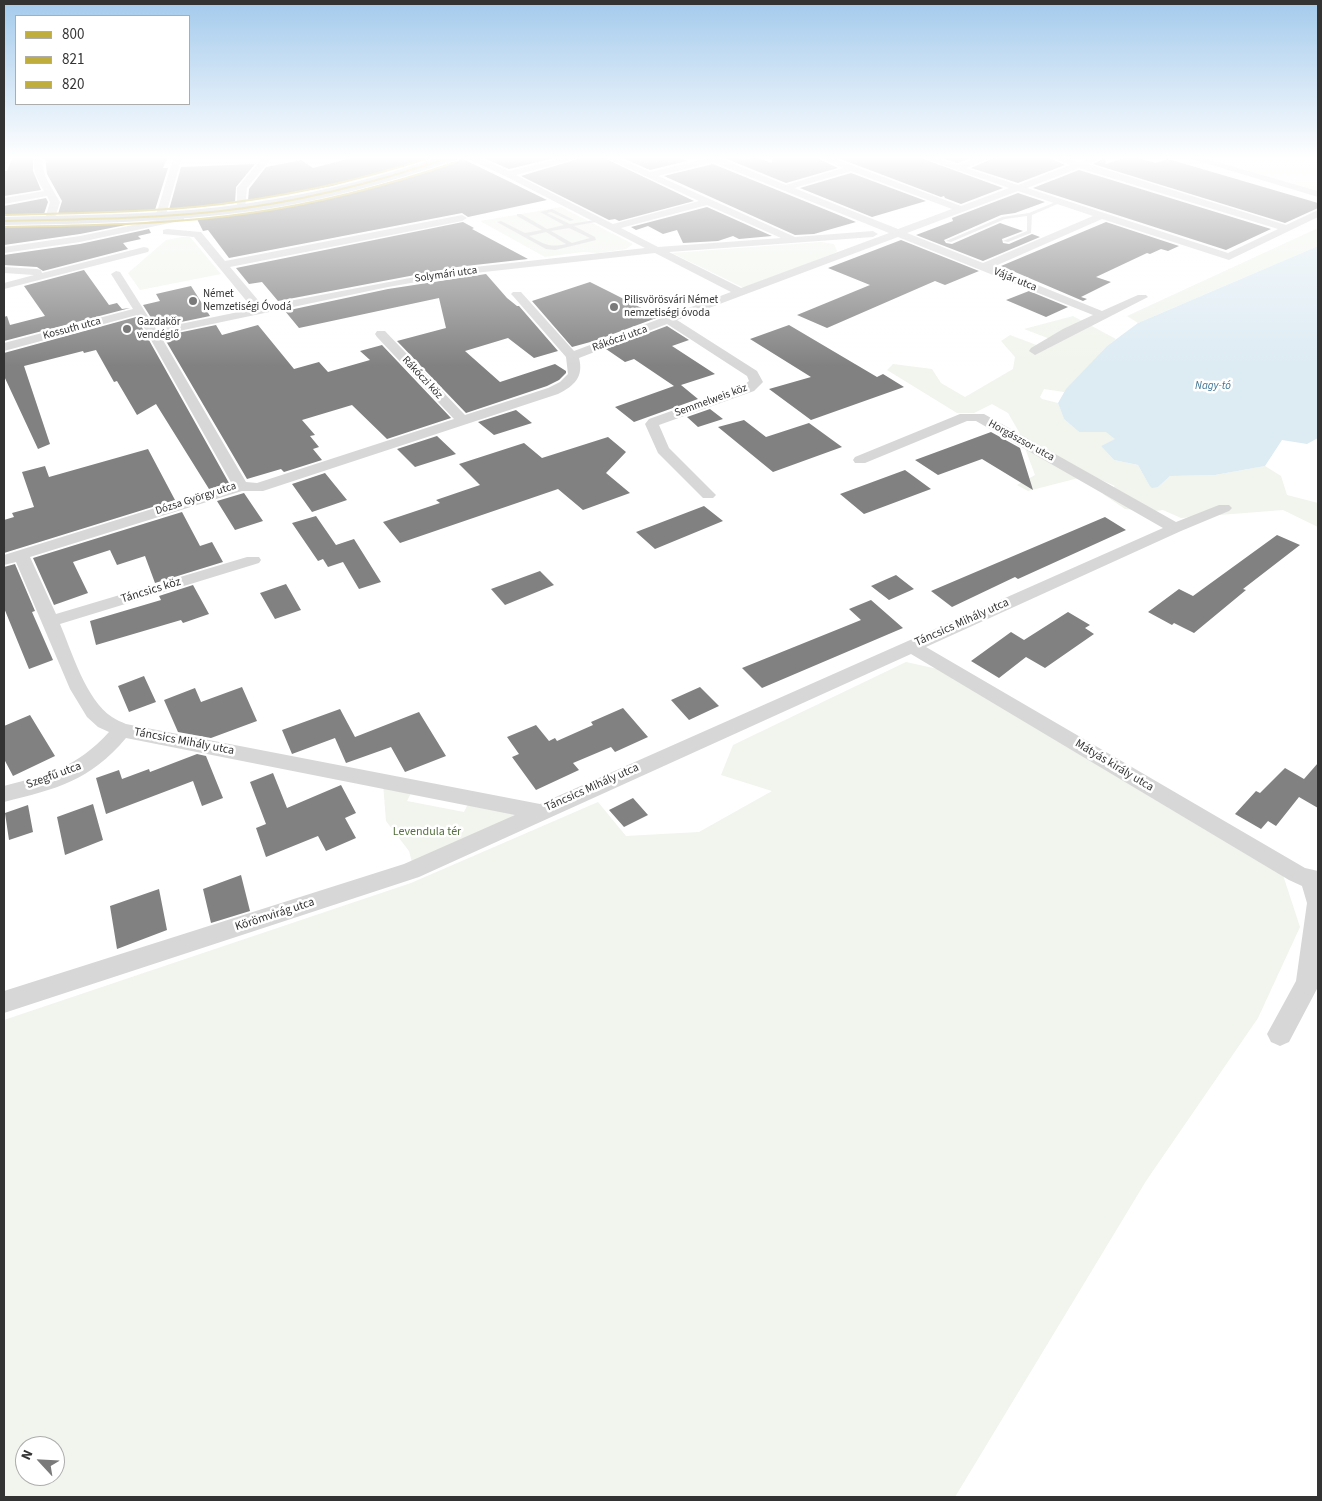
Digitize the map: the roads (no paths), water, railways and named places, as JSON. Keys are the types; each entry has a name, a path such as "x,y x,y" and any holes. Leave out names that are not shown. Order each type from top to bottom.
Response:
{"street":[{"path":"4,250 80,239 139,226"},
{"path":"4,270 54,274 82,270 116,274 172,226"},
{"path":"224,265 421,226"},
{"path":"765,226 795,240"},
{"name":"Vájár utca","path":"878,226 1102,316"},
{"name":"Rákóczi utca","path":"572,356 914,226"},
{"path":"984,267 1077,226"},
{"path":"1131,226 1228,257 1290,226"},
{"path":"1280,226 1286,228"},
{"path":"612,227 741,292"},
{"name":"Solymári utca","path":"152,333 457,272 656,250 895,233"},
{"path":"4,286 54,274 155,241 198,234 260,310"},
{"name":"Dózsa György utca","path":"4,560 241,486 140,311 116,274"},
{"path":"241,486 258,488 463,422 564,386 573,379 576,369 572,356 518,294"},
{"path":"1035,351 1067,332 1142,297"},
{"name":"Kossuth utca","path":"4,347 140,311"},
{"name":"Semmelweis köz","path":"670,320 752,374 756,382 750,388 652,424 663,450 708,495"},
{"name":"Rákóczi köz","path":"381,334 463,422"},
{"name":"Horgászsor utca","path":"860,460 965,417 978,417 1175,528"},
{"name":"Táncsics Mihály utca","path":"21,554 79,689 94,712 105,722 122,730 540,812 1175,528 1224,508"},
{"name":"Táncsics köz","path":"49,622 253,560"},
{"name":"Mátyás király utca","path":"911,646 1297,874 1315,880"},
{"name":"Szegfű utca","path":"4,794 68,774 88,764 122,730"},
{"name":"Körömvirág utca","path":"4,1002 411,871 540,812"},
{"path":"1280,1034 1308,983 1318,902 1315,880"}],"lane":[{"path":"507,226 546,247 555,248 594,240 575,226"},
{"path":"540,226 572,245"},
{"path":"524,235 561,226"},
{"path":"949,241 985,226"},
{"path":"1006,241 1029,232 1029,226"}],"water":[{"name":"Nagy-tó","path":"1318,246 1318,438 1307,444 1282,440 1265,466 1215,475 1170,476 1158,487 1152,488 1138,465 1114,460 1101,446 1115,439 1106,432 1079,432 1064,419 1058,403 1066,389 1107,346 1138,323"}],"place":[{"name":"Német Nemzetiségi Óvodá","path":"193,301"},
{"name":"Pilisvörösvári Német nemzetiségi óvoda","path":"614,307"},
{"name":"Gazdakör vendéglő","path":"127,329"}],"park label":[{"name":"Levendula tér","path":"427,832"}]}
